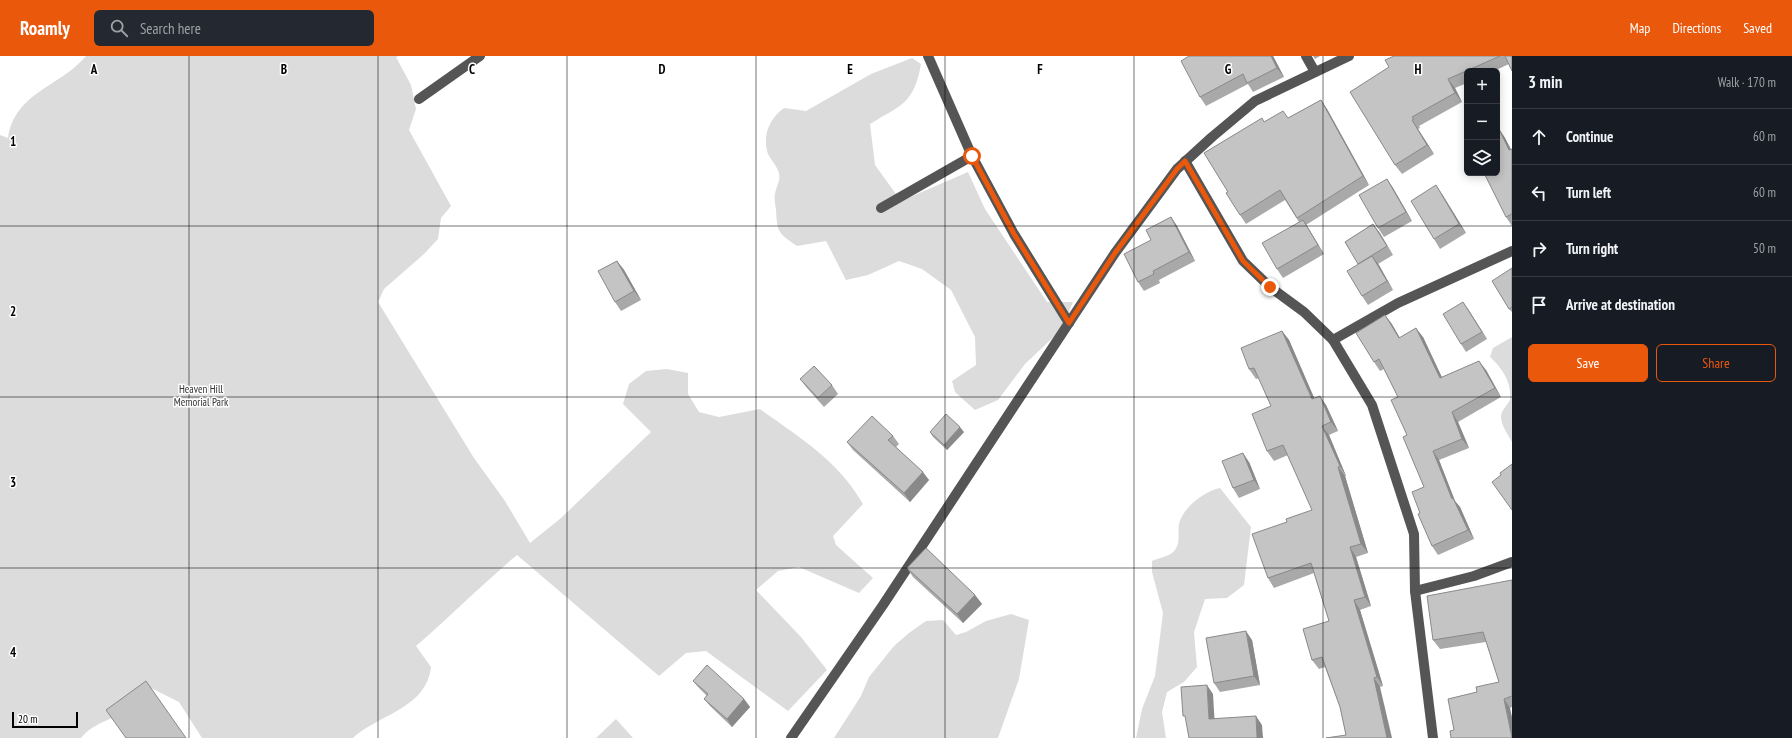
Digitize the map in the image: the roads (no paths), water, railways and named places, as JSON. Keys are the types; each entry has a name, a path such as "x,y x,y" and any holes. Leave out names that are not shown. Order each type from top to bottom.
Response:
{"street":[{"path":"419,99 480,56"},
{"path":"928,56 972,156 1014,234 1069,323"},
{"path":"1306,56 1315,72"},
{"path":"791,738 883,605 1115,253 1177,169 1255,101 1349,56"},
{"path":"881,208 972,156"},
{"path":"1185,161 1243,261 1270,287 1304,312 1333,340 1372,405 1414,534 1415,591 1433,738"},
{"path":"1333,340 1398,303 1512,251"},
{"path":"1415,591 1474,576 1512,562"}],"park label":[{"name":"Heaven Hill Memorial Park","path":"201,395"}]}
